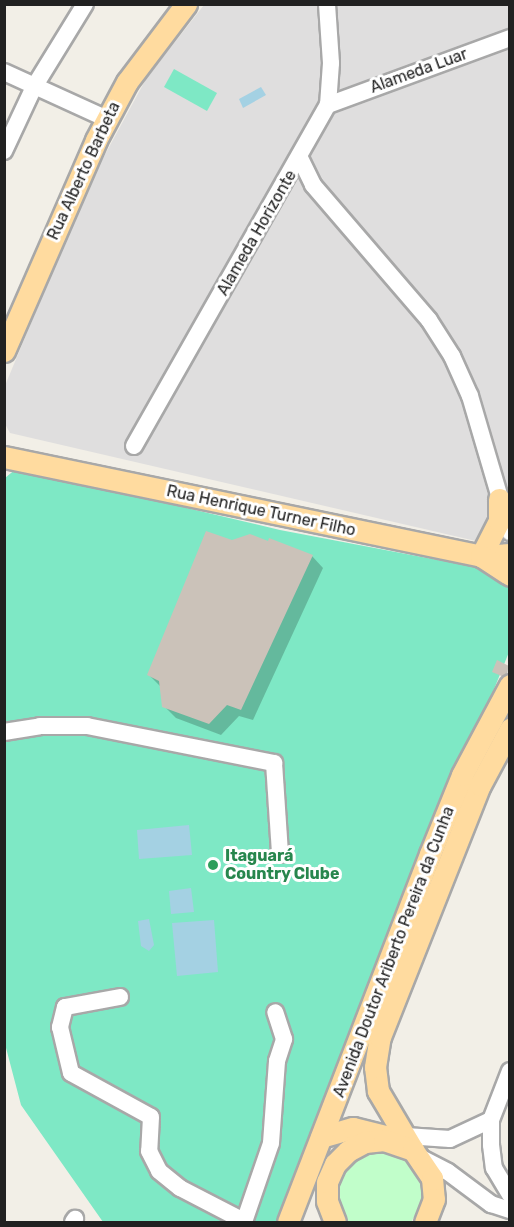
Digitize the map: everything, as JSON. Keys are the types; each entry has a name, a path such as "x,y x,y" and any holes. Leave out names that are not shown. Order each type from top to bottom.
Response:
{"main road":[{"name":"Rua Alberto Barbeta","path":"5,351 107,119 127,82 186,4"},
{"path":"4,457 41,466"},
{"path":"4,469 41,466"},
{"name":"Rua Henrique Turner Filho","path":"41,466 481,556 510,554"},
{"path":"481,556 504,506"},
{"name":"Rua Henrique Turner Filho","path":"481,556 510,575"},
{"name":"Avenida Doutor Ariberto Pereira da Cunha","path":"288,1222 462,775 510,685"},
{"name":"Avenida Doutor Ariberto Pereira da Cunha","path":"425,1222 434,1199 432,1178 378,1092 375,1067 380,1037 480,785 510,729"},
{"path":"321,1137 353,1128 378,1131 411,1147"},
{"path":"334,1221 327,1201 327,1182 335,1164 348,1150 365,1142 384,1140 411,1147"},
{"path":"308,1169 318,1199 334,1221"}],"street":[{"path":"4,151 34,87 85,4"},
{"name":"Alameda Horizonte","path":"134,446 300,158 328,105 332,63 327,4"},
{"name":"Alameda Luar","path":"328,105 510,38"},
{"path":"4,72 107,119"},
{"path":"300,158 313,185 429,320 452,356 470,396 510,532"},
{"path":"4,732 40,726 87,726 274,763 280,854"},
{"path":"120,997 65,1007 60,1027 71,1073 151,1118 149,1151 159,1171 180,1188 244,1222 271,1143 277,1061 284,1039 275,1012"},
{"path":"510,1071 491,1120 494,1168 510,1195"},
{"path":"411,1147 450,1139 491,1120"},
{"path":"411,1147 491,1204 510,1210"}],"shaded area":[{"path":"204,5 509,5 509,505 476,541 10,433 5,424 4,388 89,184 146,79"}],"green space":[{"path":"174,69 217,93 207,111 164,87"},
{"name":"Itaguará Country Clube","path":"17,468 280,530 485,569 509,585 509,652 280,1222 103,1222 21,1105 5,1044 5,478"},
{"path":"376,1145 405,1154 422,1177 421,1206 411,1222 345,1222 332,1183 338,1168"}],"water":[{"path":"261,87 266,95 243,108 239,99"},
{"path":"189,825 192,855 139,859 137,830"},
{"path":"191,888 194,912 171,914 169,891"},
{"path":"149,919 154,945 149,951 141,946 138,921"},
{"path":"214,920 218,972 177,976 172,923"}],"building":[{"path":"206,531 232,540 250,534 268,541 269,538 313,555 241,710 227,705 209,724 162,707 159,681 147,675"},
{"path":"497,660 509,666 504,677 492,672"}],"place":[{"name":"Itaguará Country Clube","path":"213,865"}]}
